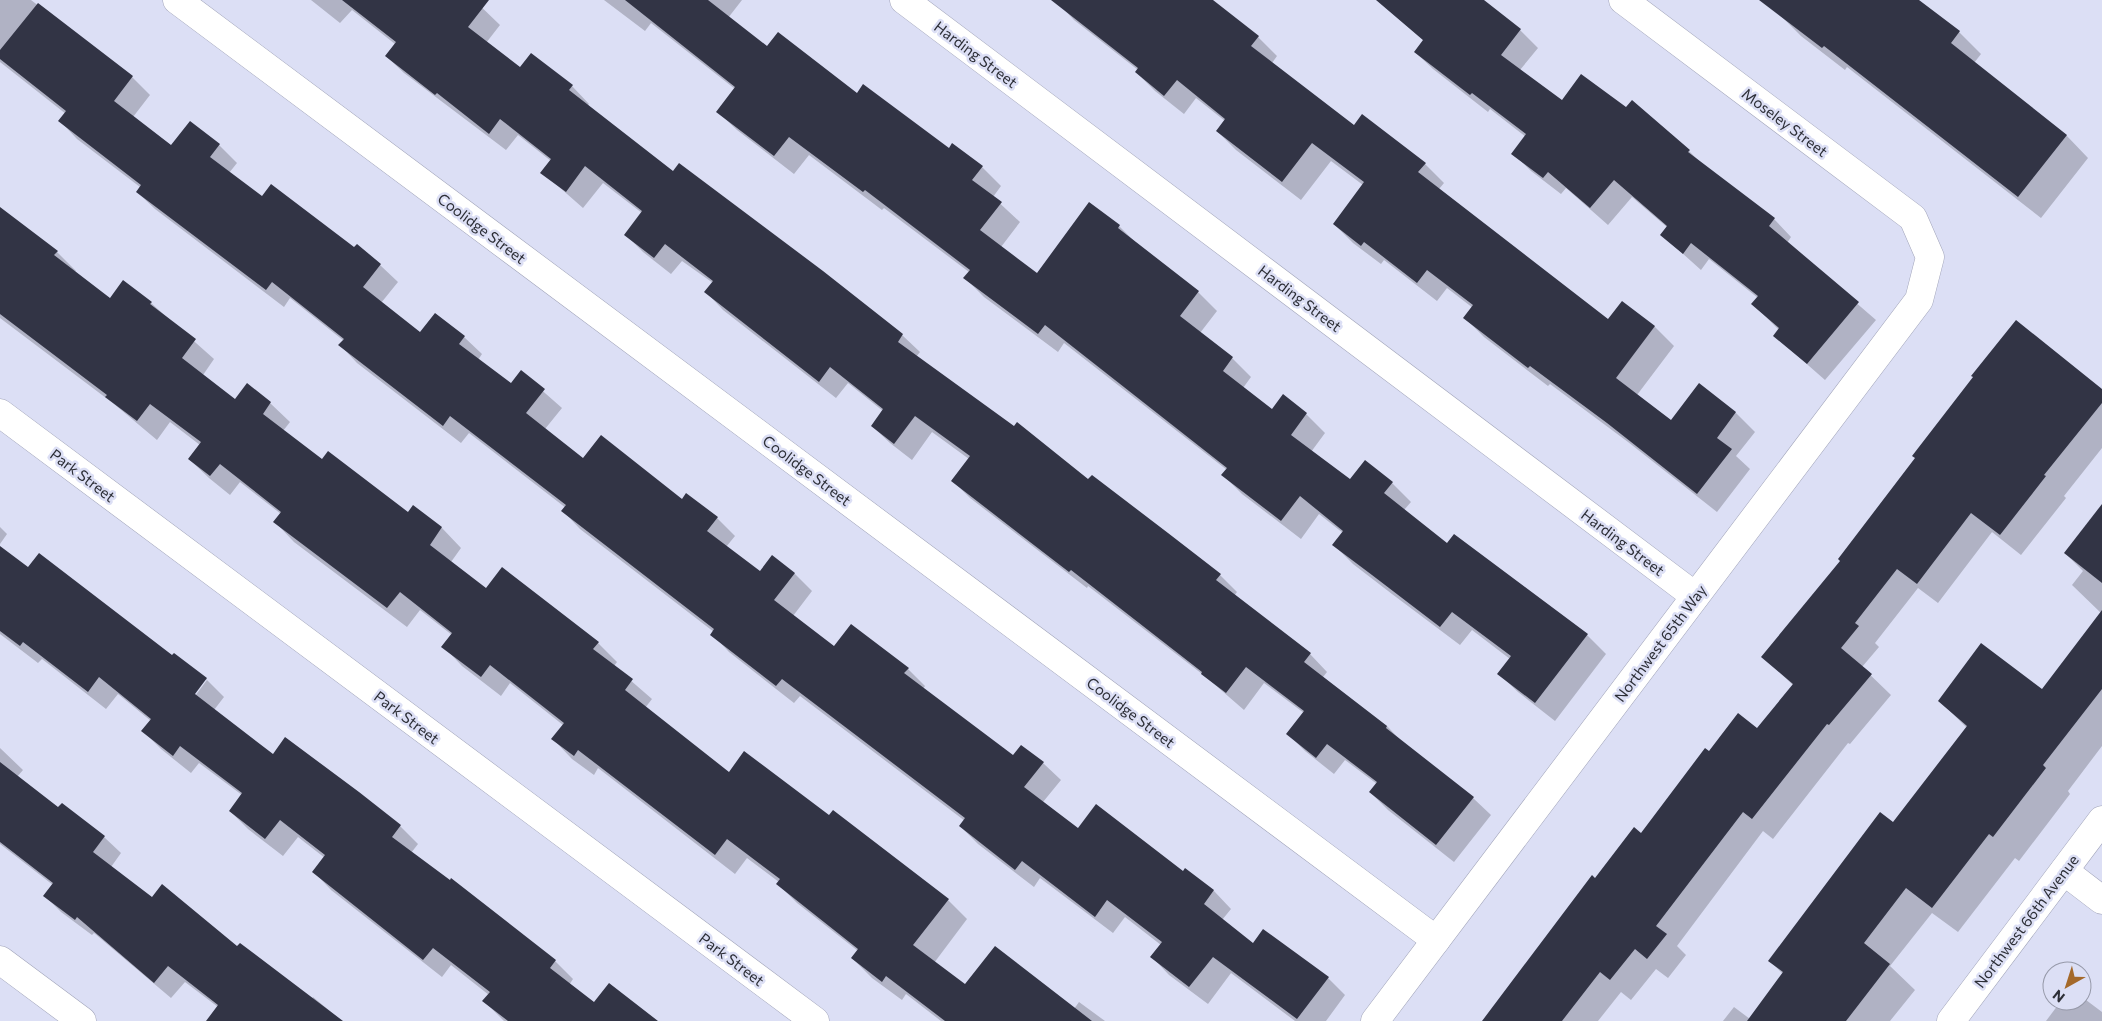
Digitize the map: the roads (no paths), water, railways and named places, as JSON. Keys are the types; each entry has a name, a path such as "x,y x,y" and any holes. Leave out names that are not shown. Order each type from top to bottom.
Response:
{"street":[{"name":"Coolidge Street","path":"178,0 1436,940"},
{"name":"Harding Street","path":"904,0 1695,596"},
{"name":"Moseley Street","path":"1623,0 1913,218 1930,257"},
{"name":"Northwest 65th Way","path":"1375,1021 1919,300 1930,257"},
{"name":"Park Street","path":"0,413 815,1021"},
{"name":"Northwest 66th Avenue","path":"1951,1021 2102,820"},
{"path":"2064,871 2102,900"},
{"path":"0,960 82,1021"}]}
